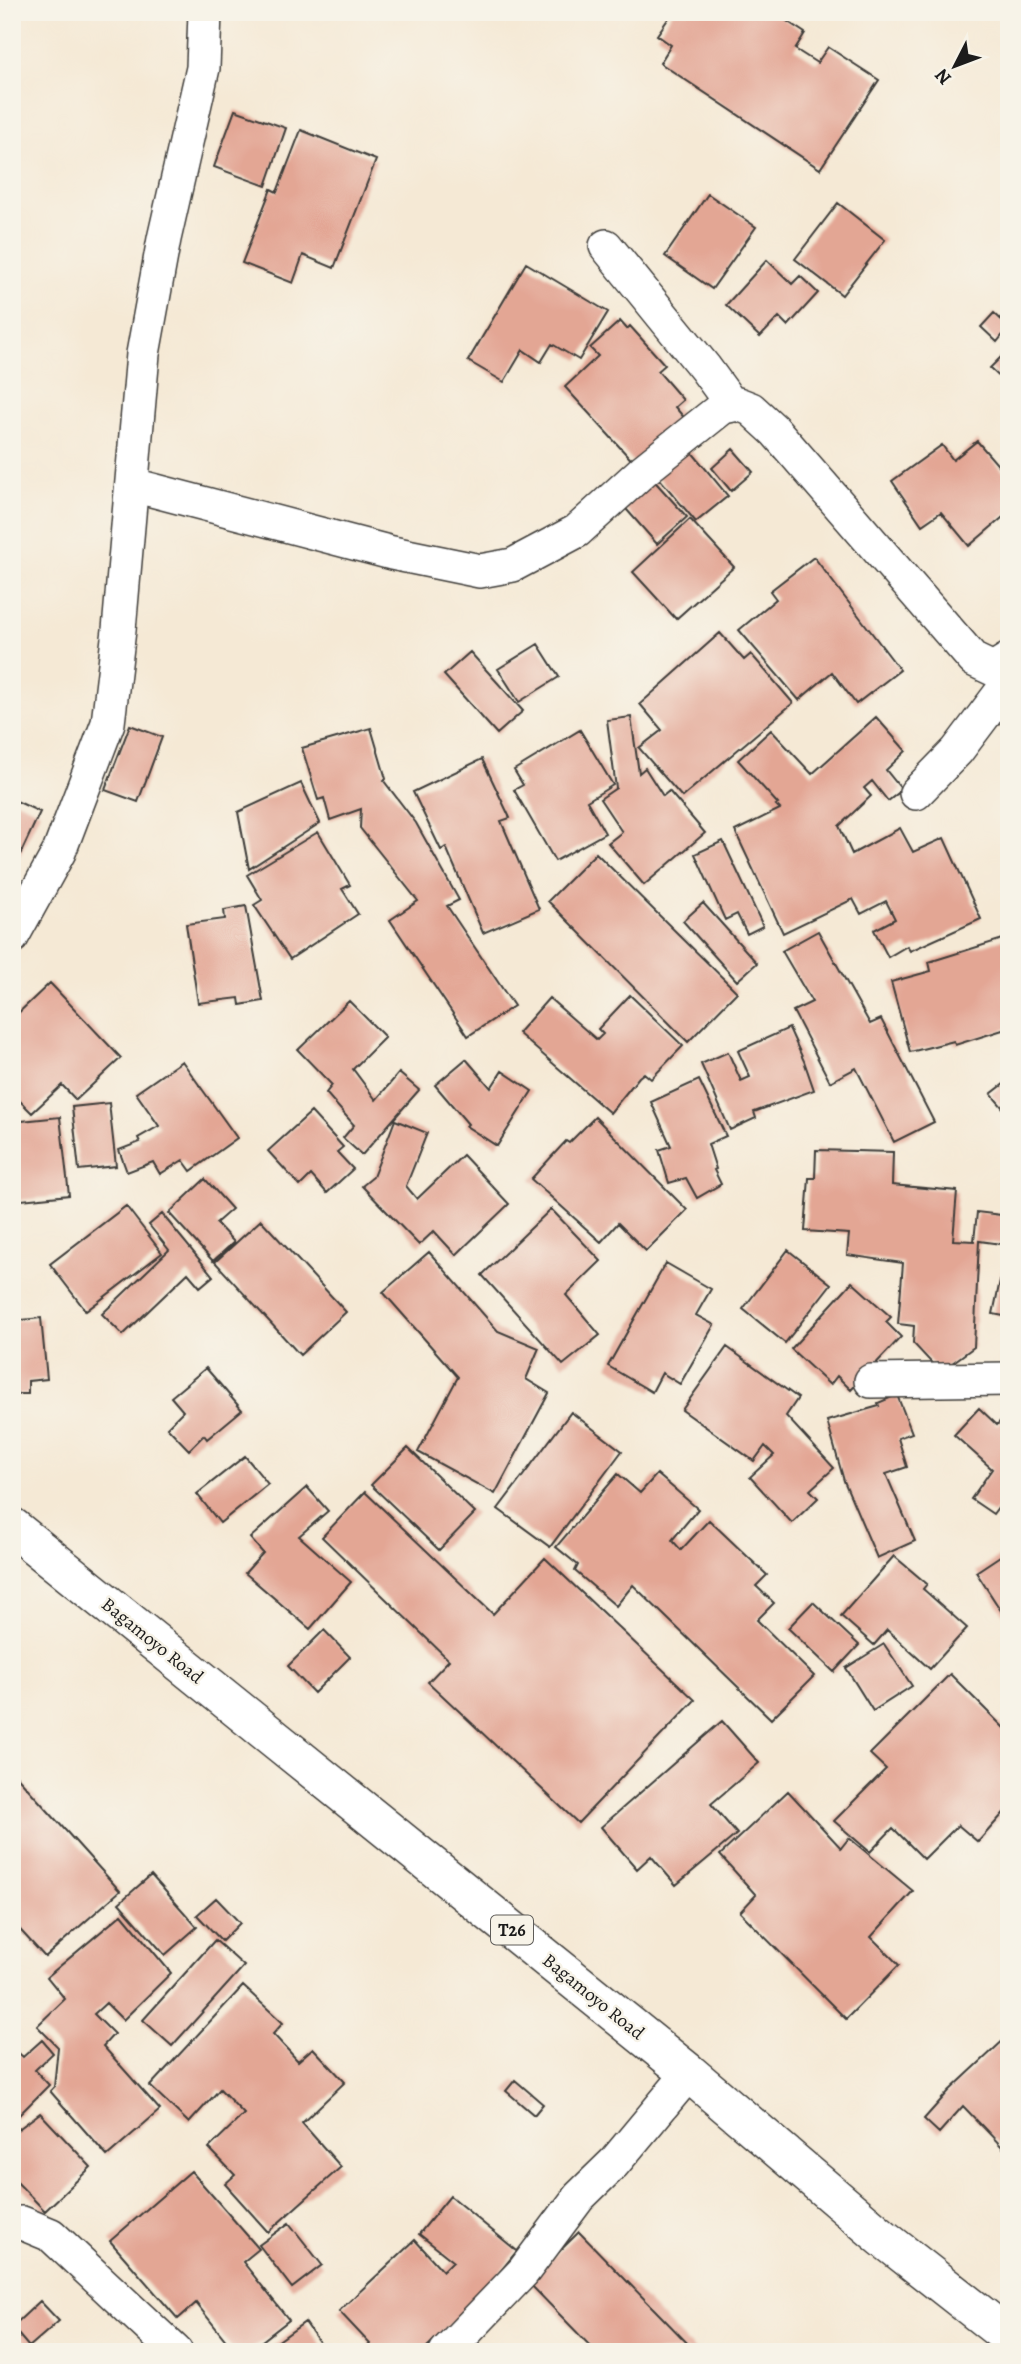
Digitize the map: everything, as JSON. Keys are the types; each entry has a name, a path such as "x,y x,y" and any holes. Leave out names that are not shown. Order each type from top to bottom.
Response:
{"highway":[{"name":"Bagamoyo Road","path":"12,1527 689,2073 883,2238 1009,2337"}],"street":[{"path":"12,937 59,852 108,723 133,485 143,354 164,239 203,68 205,12"},
{"path":"606,246 689,347 732,405"},
{"path":"133,485 392,554 480,570 513,565 577,531 723,407 738,404 751,409 775,431 974,660 1004,676 957,751 916,793"},
{"path":"871,1381 1009,1379"},
{"path":"446,2352 523,2272 579,2197 614,2163 689,2073"},
{"path":"12,2224 22,2222 51,2235 176,2352"}],"building":[{"path":"673,12 773,12 805,33 795,49 817,63 828,47 879,80 820,169 660,63 671,45 657,35"},
{"path":"235,110 286,128 266,186 214,167"},
{"path":"301,130 376,160 334,268 303,255 293,283 242,263 271,189 277,192"},
{"path":"708,194 756,227 712,289 665,256"},
{"path":"838,203 885,240 842,295 795,259"},
{"path":"767,260 792,284 800,276 818,293 788,326 779,317 760,337 726,305"},
{"path":"526,263 608,312 579,360 552,344 541,362 523,350 504,382 468,361"},
{"path":"994,313 1009,327 997,342 981,327"},
{"path":"620,321 627,329 630,326 665,365 658,371 683,400 675,407 687,421 637,466 565,387 598,356 590,348"},
{"path":"1007,351 1009,382 1007,384 990,368"},
{"path":"977,441 1009,478 1009,512 969,546 941,512 922,525 892,481 942,445 953,460"},
{"path":"686,445 728,496 696,522 654,472"},
{"path":"733,449 753,472 731,491 712,468"},
{"path":"648,474 687,517 657,544 619,501"},
{"path":"690,519 734,567 676,619 633,572"},
{"path":"814,557 900,670 856,704 832,672 799,700 739,630 776,599 770,591"},
{"path":"720,633 744,660 751,654 793,703 682,797 639,748 662,730 640,704"},
{"path":"538,644 559,677 519,702 498,669"},
{"path":"470,652 523,711 497,734 444,675"},
{"path":"631,717 639,773 645,768 663,796 669,791 705,833 644,885 608,843 622,832 600,799 616,788 607,720"},
{"path":"876,717 906,751 886,770 902,790 888,801 872,781 864,788 871,796 839,826 852,854 900,828 913,852 944,838 981,919 910,951 907,946 888,957 874,930 895,919 886,901 861,914 853,899 783,933 735,831 780,809 738,760 771,730 812,774"},
{"path":"130,725 162,737 138,802 105,790"},
{"path":"371,728 386,779 384,781 416,823 459,900 447,906 514,1006 468,1036 390,920 418,901 360,828 361,809 330,820 324,798 318,800 302,748"},
{"path":"580,730 613,785 587,801 605,833 555,861 514,790 523,785 514,770"},
{"path":"482,759 510,818 501,821 539,909 483,933 446,847 441,850 413,792"},
{"path":"301,783 320,823 249,869 238,812"},
{"path":"12,799 40,812 12,872"},
{"path":"318,832 350,885 342,889 358,914 290,959 254,905 262,900 247,875"},
{"path":"723,841 763,926 747,934 737,914 725,920 695,854"},
{"path":"596,853 737,992 688,1042 548,901"},
{"path":"703,903 757,963 737,981 683,921"},
{"path":"246,906 263,1001 240,1005 239,998 198,1003 186,924 225,919 224,910"},
{"path":"818,931 870,1024 881,1019 934,1122 894,1142 856,1068 830,1082 793,1011 812,1002 782,951"},
{"path":"1009,937 1009,1028 955,1045 954,1041 910,1052 891,982 931,971 929,962"},
{"path":"50,983 121,1058 76,1100 62,1085 32,1113 12,1093 12,1019"},
{"path":"630,995 683,1046 651,1079 644,1073 639,1077 610,1113 518,1033 549,998 597,1040 603,1034 598,1029"},
{"path":"349,1001 385,1037 353,1069 376,1100 399,1073 419,1090 362,1155 343,1138 354,1125 326,1093 332,1085 298,1050"},
{"path":"789,1028 814,1090 754,1112 756,1118 730,1130 701,1064 728,1052 741,1081 750,1077 738,1051"},
{"path":"466,1059 491,1088 502,1071 532,1091 497,1146 466,1126 468,1124 435,1085"},
{"path":"182,1061 237,1138 191,1171 183,1160 160,1174 153,1162 127,1172 119,1150 140,1142 138,1138 159,1126 136,1093"},
{"path":"699,1080 726,1136 708,1144 716,1169 714,1170 721,1184 697,1198 686,1178 669,1183 659,1150 671,1146 651,1102"},
{"path":"1009,1080 1009,1115 991,1094"},
{"path":"109,1103 116,1166 79,1170 72,1107"},
{"path":"311,1112 343,1147 337,1152 353,1169 327,1193 311,1175 300,1186 268,1151"},
{"path":"60,1117 69,1195 12,1201 12,1122"},
{"path":"595,1117 687,1210 646,1251 618,1223 601,1242 531,1179 566,1141 569,1143"},
{"path":"395,1120 427,1133 406,1186 417,1199 463,1155 509,1204 456,1255 434,1231 419,1245 362,1186 373,1177"},
{"path":"816,1150 893,1152 892,1185 957,1191 953,1240 974,1241 977,1212 1009,1216 1009,1245 979,1241 974,1347 940,1372 913,1343 914,1326 898,1324 903,1263 847,1255 849,1234 805,1231 809,1178 815,1178"},
{"path":"205,1179 232,1209 216,1223 234,1242 213,1261 169,1213"},
{"path":"126,1206 162,1253 86,1311 50,1264"},
{"path":"551,1209 601,1261 566,1295 600,1335 563,1365 482,1275"},
{"path":"162,1214 213,1276 200,1287 188,1273 123,1335 102,1314 169,1250 149,1225"},
{"path":"261,1220 346,1312 300,1355 215,1262"},
{"path":"788,1250 831,1284 785,1343 743,1309"},
{"path":"429,1252 498,1331 539,1348 526,1379 549,1393 495,1494 418,1452 458,1377 383,1292"},
{"path":"1005,1257 1009,1258 1009,1317 993,1314"},
{"path":"666,1263 711,1289 696,1315 714,1325 680,1384 662,1373 652,1392 608,1366"},
{"path":"852,1282 891,1317 886,1322 901,1337 851,1390 837,1376 830,1385 791,1349"},
{"path":"41,1318 47,1379 28,1381 28,1394 12,1394 12,1321"},
{"path":"727,1347 798,1398 786,1416 834,1468 810,1490 818,1498 792,1523 750,1477 774,1455 765,1446 754,1461 682,1410"},
{"path":"206,1368 242,1410 207,1439 204,1435 189,1450 167,1427 183,1411 171,1397"},
{"path":"897,1395 912,1433 898,1438 907,1467 886,1474 915,1541 877,1558 844,1481 827,1421 879,1406 878,1403"},
{"path":"979,1408 997,1425 1009,1411 1009,1514 999,1506 993,1514 971,1499 992,1469 954,1435"},
{"path":"571,1412 622,1451 550,1547 498,1509"},
{"path":"408,1448 475,1513 439,1550 371,1485"},
{"path":"245,1456 268,1484 220,1523 197,1494"},
{"path":"618,1474 640,1493 657,1474 698,1509 672,1540 681,1550 709,1520 767,1575 756,1586 774,1603 757,1620 814,1676 771,1719 633,1585 616,1606 575,1571 578,1565 556,1547"},
{"path":"307,1487 328,1511 299,1536 351,1582 310,1629 245,1573 263,1553 250,1538"},
{"path":"365,1492 493,1614 545,1558 695,1700 578,1823 428,1682 449,1660 322,1537"},
{"path":"1009,1550 1009,1623 976,1572"},
{"path":"894,1556 927,1584 923,1589 967,1628 930,1669 887,1630 874,1645 841,1616"},
{"path":"813,1602 859,1645 834,1672 788,1628"},
{"path":"324,1630 350,1657 314,1693 288,1666"},
{"path":"884,1644 912,1686 873,1711 846,1668"},
{"path":"950,1674 1009,1733 1009,1807 978,1842 958,1825 924,1859 893,1828 870,1852 834,1821 886,1769 870,1754"},
{"path":"722,1721 759,1763 711,1804 737,1834 676,1885 651,1856 637,1869 601,1827"},
{"path":"12,1771 120,1891 45,1957 12,1921"},
{"path":"788,1791 841,1848 849,1838 913,1891 871,1937 899,1965 846,2019 740,1912 756,1895 720,1855"},
{"path":"151,1875 197,1927 165,1955 119,1903"},
{"path":"216,1898 240,1923 222,1941 197,1915"},
{"path":"122,1914 171,1973 123,2020 106,2003 94,2014 114,2034 103,2046 160,2110 107,2156 50,2091 54,2087 58,2047 37,2026 65,1999 47,1977"},
{"path":"215,1940 244,1966 172,2046 143,2020"},
{"path":"243,1986 283,2023 273,2034 298,2061 313,2048 345,2082 302,2123 341,2167 268,2232 225,2184 235,2175 209,2148 244,2114 220,2089 189,2123 150,2086"},
{"path":"1009,2035 1009,2145 1004,2149 963,2106 939,2133 924,2119 949,2091"},
{"path":"42,2040 53,2053 35,2070 49,2085 12,2122 12,2047 23,2057"},
{"path":"515,2080 543,2104 534,2115 506,2091"},
{"path":"40,2113 91,2167 45,2211 12,2177 12,2134"},
{"path":"191,2171 259,2249 243,2262 289,2320 248,2352 235,2352 196,2303 178,2319 110,2241"},
{"path":"450,2196 517,2251 486,2289 422,2352 363,2352 370,2344 339,2311 415,2240 443,2271 453,2261 419,2234"},
{"path":"289,2223 322,2265 292,2288 259,2245"},
{"path":"579,2232 696,2352 596,2352 528,2282"},
{"path":"40,2301 59,2321 29,2347 12,2327"},
{"path":"305,2322 326,2352 267,2352 266,2350"},
{"path":"750,2344 759,2352 743,2352"}]}
